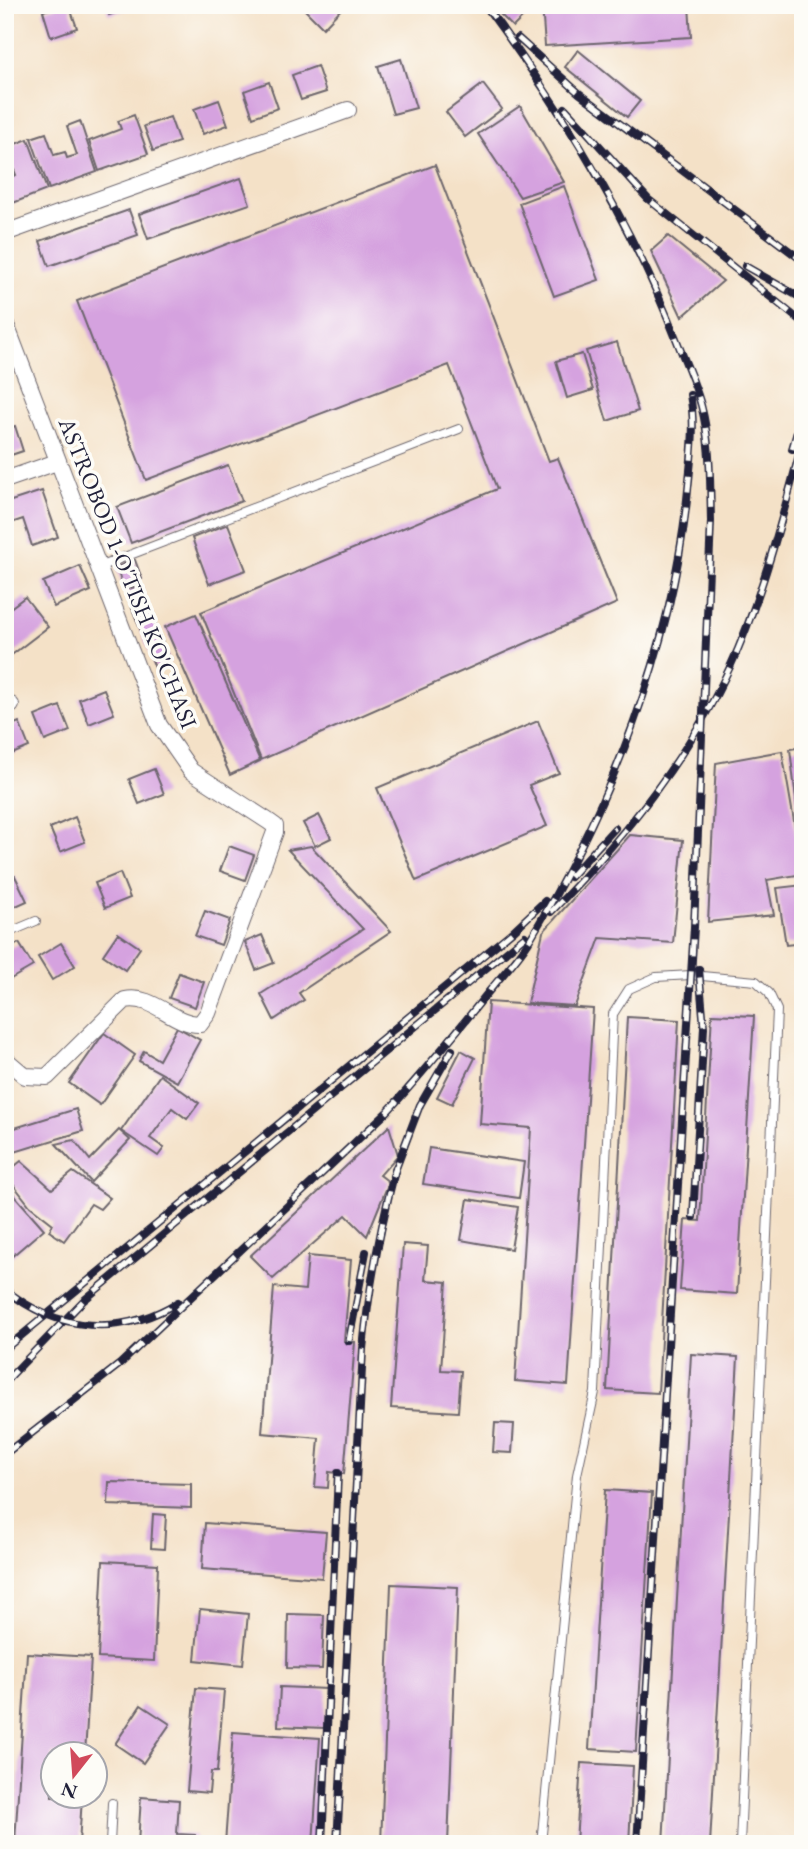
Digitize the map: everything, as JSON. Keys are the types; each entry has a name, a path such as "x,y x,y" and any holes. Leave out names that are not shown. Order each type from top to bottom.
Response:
{"street":[{"path":"5,233 348,110"},
{"name":"ASTROBOD 1-O'TISH KO'CHASI","path":"5,322 57,462 101,566 159,725 178,756 205,782 275,827 208,1013 200,1024 190,1023 147,1001 125,1000 47,1077 32,1079 5,1059"},
{"path":"5,480 57,462"}],"lane":[{"path":"101,566 459,429"},
{"path":"5,934 36,921"},
{"path":"541,1844 577,1475 595,1392 614,1014 629,989 656,977 691,975 757,981 769,993 778,1010 740,1844"},
{"path":"110,1844 112,1803"}],"building":[{"path":"69,5 77,28 51,37 43,11"},
{"path":"105,5 138,5 138,6 109,15"},
{"path":"307,5 345,5 323,28 304,9"},
{"path":"491,5 509,5 522,18 513,27"},
{"path":"542,5 689,5 691,37 545,46"},
{"path":"578,50 640,101 627,117 565,67"},
{"path":"401,59 416,108 393,114 378,66"},
{"path":"317,66 326,92 301,100 292,75"},
{"path":"269,82 278,108 253,117 244,91"},
{"path":"483,84 502,109 465,137 446,112"},
{"path":"219,100 228,125 203,134 194,109"},
{"path":"520,106 564,182 520,197 478,134"},
{"path":"134,115 148,154 99,171 89,141 121,129 118,121"},
{"path":"170,117 179,142 153,151 144,126"},
{"path":"80,121 97,172 49,189 31,138 46,133 54,155 65,152 67,158 77,155 67,126"},
{"path":"28,139 47,190 5,206 5,179 16,175 11,162 5,164 5,148"},
{"path":"435,165 549,461 558,458 617,603 261,760 201,612 497,489 449,365 146,480 77,301"},
{"path":"241,178 250,204 148,239 139,214"},
{"path":"564,186 599,280 554,296 519,203"},
{"path":"129,210 138,235 49,266 40,241"},
{"path":"668,236 723,281 682,317 651,251"},
{"path":"617,342 638,411 607,421 586,351"},
{"path":"582,354 593,390 567,398 556,361"},
{"path":"15,426 23,451 5,457 5,429"},
{"path":"228,465 242,501 131,543 117,507"},
{"path":"42,491 58,537 32,546 23,519 5,525 5,503"},
{"path":"228,524 246,570 209,584 192,538"},
{"path":"135,560 142,579 123,586 116,567"},
{"path":"80,566 91,591 54,607 43,582"},
{"path":"141,585 170,662 155,668 125,590"},
{"path":"25,597 48,627 9,657 5,653 5,612"},
{"path":"196,614 260,761 230,775 165,627"},
{"path":"104,689 114,714 89,724 79,699"},
{"path":"60,706 70,731 45,741 35,716"},
{"path":"538,721 559,773 529,785 547,826 416,881 377,788"},
{"path":"19,722 29,747 5,757 5,728"},
{"path":"803,747 803,841 801,841 790,749"},
{"path":"782,751 803,874 767,880 774,915 708,922 716,763"},
{"path":"154,769 164,794 139,804 129,779"},
{"path":"319,815 331,838 315,846 303,823"},
{"path":"75,817 85,842 60,852 50,828"},
{"path":"630,835 683,840 673,943 600,938 575,1006 527,1003 543,932"},
{"path":"229,846 254,855 245,880 220,871"},
{"path":"311,846 391,931 299,993 304,1000 274,1020 261,994 363,929 288,850"},
{"path":"120,873 130,898 105,908 95,883"},
{"path":"15,876 27,901 5,911 5,881"},
{"path":"803,885 803,943 786,945 777,888"},
{"path":"205,911 230,920 221,945 195,936"},
{"path":"118,933 140,948 125,970 103,955"},
{"path":"262,935 274,963 256,970 245,942"},
{"path":"19,943 33,966 9,980 5,973 5,951"},
{"path":"61,943 75,966 52,980 38,957"},
{"path":"179,973 204,982 195,1007 169,998"},
{"path":"488,1002 593,1009 568,1385 515,1381 531,1128 480,1124"},
{"path":"712,1014 754,1016 737,1294 680,1290 685,1220 700,1221"},
{"path":"627,1017 679,1020 658,1393 607,1390"},
{"path":"177,1027 200,1040 177,1082 139,1061 144,1051 159,1060"},
{"path":"104,1033 135,1055 100,1105 69,1083"},
{"path":"461,1050 475,1058 452,1104 437,1097"},
{"path":"160,1075 199,1103 187,1119 172,1108 150,1138 164,1148 158,1156 121,1131"},
{"path":"76,1109 83,1131 5,1155 5,1131"},
{"path":"389,1126 398,1155 380,1175 389,1182 367,1236 346,1215 273,1279 250,1256"},
{"path":"119,1130 130,1140 91,1182 56,1144 74,1140 90,1160"},
{"path":"429,1148 524,1162 519,1198 423,1184"},
{"path":"21,1161 52,1189 73,1172 110,1198 100,1209 91,1204 64,1241 49,1231 53,1224 30,1206 5,1174"},
{"path":"8,1188 44,1229 10,1258 5,1252 5,1190"},
{"path":"468,1199 518,1207 511,1249 461,1240"},
{"path":"403,1244 428,1246 425,1280 447,1282 441,1370 461,1371 458,1412 391,1408"},
{"path":"308,1256 351,1260 344,1341 355,1342 344,1474 329,1472 328,1488 315,1487 319,1438 262,1433 274,1287 305,1290"},
{"path":"691,1354 738,1357 710,1844 663,1844"},
{"path":"495,1423 514,1424 512,1453 493,1452"},
{"path":"109,1482 191,1484 191,1508 108,1505"},
{"path":"605,1490 652,1493 636,1752 589,1749"},
{"path":"153,1514 166,1515 164,1549 151,1548"},
{"path":"205,1523 326,1532 322,1578 202,1569"},
{"path":"103,1561 158,1564 154,1661 98,1658"},
{"path":"391,1584 458,1587 448,1844 381,1844"},
{"path":"200,1609 248,1614 243,1665 195,1660"},
{"path":"288,1614 324,1615 322,1669 287,1668"},
{"path":"27,1653 91,1657 86,1741 38,1741 38,1811 81,1811 79,1844 15,1842"},
{"path":"280,1687 327,1689 324,1728 278,1726"},
{"path":"196,1688 224,1690 217,1772 211,1772 209,1793 187,1791"},
{"path":"141,1705 170,1724 143,1763 115,1744"},
{"path":"233,1732 320,1738 313,1844 225,1844"},
{"path":"581,1763 633,1766 629,1844 576,1844"},
{"path":"141,1797 179,1800 177,1834 195,1835 195,1844 138,1844"}],"railway":[{"path":"485,5 567,125 638,252 696,389 708,448 711,521 694,927 637,1844"},
{"path":"518,38 579,93 803,261"},
{"path":"565,108 648,199 803,323"},
{"path":"745,266 803,299"},
{"path":"5,1454 120,1364 387,1112 450,1040 529,941 586,836 611,781 652,667 680,549 692,442 690,395"},
{"path":"792,449 803,412"},
{"path":"551,912 606,852 657,789 680,756 721,686 757,598 803,440"},
{"path":"570,877 615,828"},
{"path":"5,1349 513,931 545,901"},
{"path":"5,1382 83,1301 525,936"},
{"path":"693,1217 704,1027 699,969"},
{"path":"393,1176 420,1105 452,1050"},
{"path":"337,1844 363,1349 376,1258 396,1167"},
{"path":"349,1341 366,1252"},
{"path":"5,1289 46,1314 90,1325 135,1321 178,1302"},
{"path":"322,1844 338,1473"}]}
